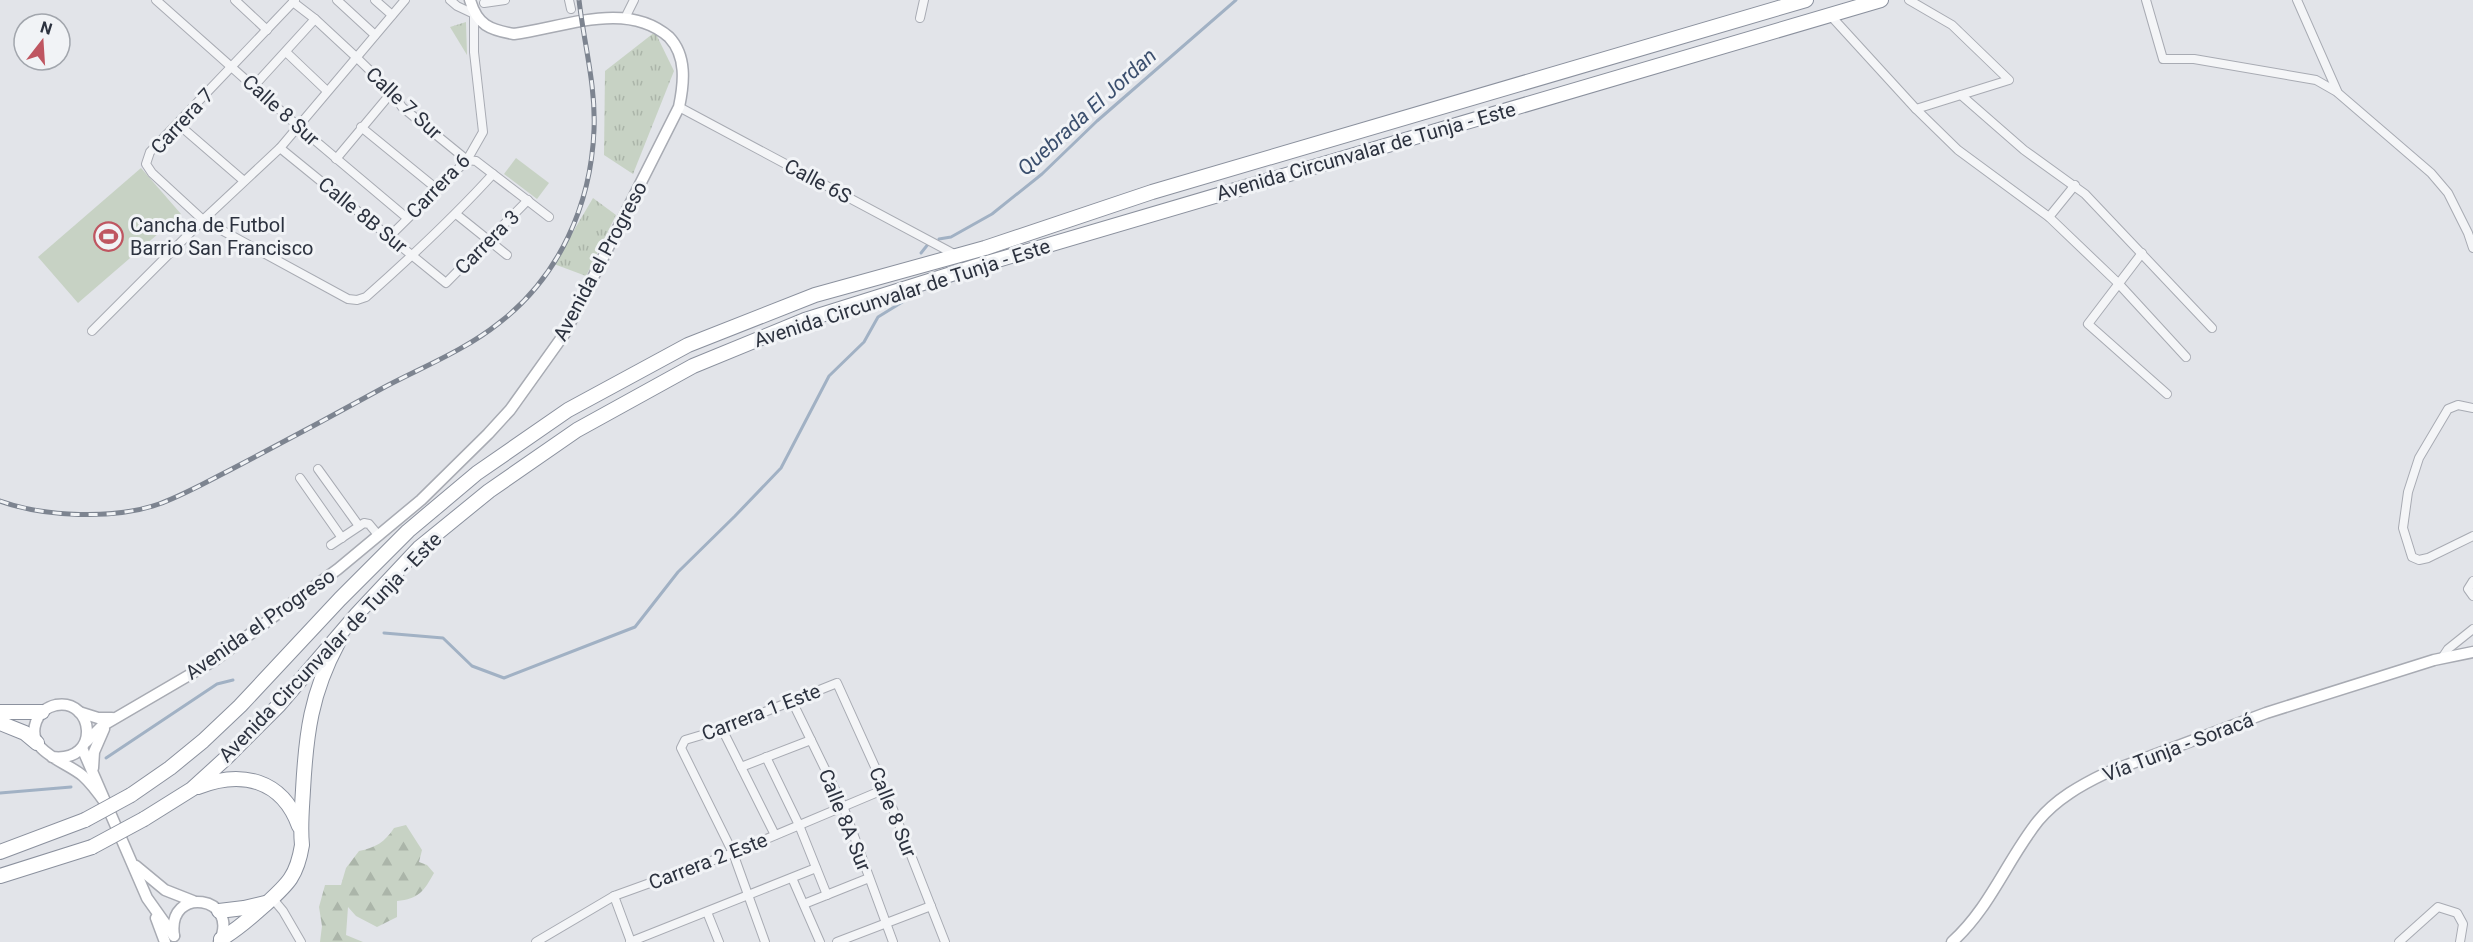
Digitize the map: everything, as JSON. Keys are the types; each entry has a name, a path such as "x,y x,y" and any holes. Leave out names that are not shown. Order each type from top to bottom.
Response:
{"highway":[{"name":"Avenida Circunvalar de Tunja - Este","path":"0,852 85,820 131,795 170,768 240,706 340,599 408,531 477,473 568,410 699,341 815,295 985,248 1152,192 1806,0"},
{"name":"Avenida Circunvalar de Tunja - Este","path":"0,876 92,848 192,789 279,705 357,614 419,548 489,491 577,430 693,366 805,320 1100,229 1881,0"},
{"path":"220,940 246,923 285,888 300,861 304,750 311,714 322,678 337,645 357,614"},
{"path":"0,712 42,712"},
{"path":"0,723 25,733 37,743"},
{"path":"192,789 228,778 248,779 267,786 283,798 294,814 300,831"},
{"path":"219,911 244,909 270,901"}],"main road":[{"path":"470,0 474,14"},
{"name":"Avenida el Progreso","path":"84,745 102,726 215,660 379,536 461,462 510,410 565,333 679,107 684,70 680,55 672,40 660,28 627,14 610,14 514,34 498,31 488,26 474,14"},
{"name":"Vía Tunja - Soracá","path":"1952,942 1966,930 1991,897 2023,842 2039,820 2063,798 2084,784 2106,773 2266,713 2442,658 2473,652"},
{"path":"106,804 83,776 43,751 37,743 34,732 36,721 42,712 51,706 71,706 79,712 98,718 115,719"},
{"path":"52,757 63,758 74,755 84,745 88,731 79,712"},
{"path":"95,777 93,764 97,740 115,719"},
{"path":"84,745 106,804 147,898 172,940"},
{"path":"131,860 152,882 165,890 193,901 212,905 219,911 224,920 225,930 220,940"},
{"path":"172,940 172,925 176,915 183,906 193,901"}],"street":[{"name":"Calle 8 Sur","path":"156,0 299,127 407,218"},
{"path":"235,0 267,30"},
{"path":"337,0 375,35"},
{"path":"375,0 392,15"},
{"path":"92,331 203,220 280,148 405,0"},
{"path":"450,0 474,14"},
{"path":"484,3 505,0"},
{"path":"569,0 571,9"},
{"path":"627,14 634,0"},
{"path":"920,18 924,0"},
{"path":"1909,0 1952,25 2009,80 1916,109"},
{"path":"2146,0 2163,59 2204,60 2316,80 2338,93 2432,172 2448,193 2473,248"},
{"path":"2297,0 2338,93"},
{"name":"Carrera 7","path":"203,220 152,173 146,164 150,152 294,1"},
{"name":"Calle 7 Sur","path":"294,1 392,92 402,107 467,160 476,161 549,217"},
{"name":"Carrera 6","path":"389,237 467,160 483,132 474,52 474,14"},
{"path":"1830,15 1916,109 1958,150 2049,218 2118,283 2186,357"},
{"path":"255,86 315,19"},
{"path":"286,52 327,91"},
{"path":"336,159 392,92"},
{"path":"1961,95 2024,150 2074,185 2212,328"},
{"name":"Calle 6S","path":"679,107 956,255"},
{"path":"178,124 244,181"},
{"path":"361,127 437,189"},
{"name":"Calle 8B Sur","path":"280,148 446,283"},
{"path":"203,220 348,299 357,300 366,297 412,256 493,174"},
{"path":"2049,218 2074,185"},
{"name":"Carrera 3","path":"446,283 528,200"},
{"path":"456,214 507,255"},
{"path":"2142,253 2088,324 2167,394"},
{"path":"2473,408 2458,405 2448,409 2419,458 2408,492 2403,528 2412,557 2419,560 2428,558 2473,536"},
{"path":"318,470 359,526"},
{"path":"300,478 342,538"},
{"path":"331,545 364,523 369,524 379,536"},
{"path":"2473,581 2468,589 2473,596"},
{"path":"2442,658 2448,649 2473,629"},
{"name":"Calle 8 Sur","path":"837,683 885,789 945,942"},
{"name":"Carrera 1 Este","path":"733,853 682,752 685,740 722,729 837,683"},
{"name":"Calle 8A Sur","path":"792,701 843,806 892,942"},
{"path":"722,729 775,836"},
{"path":"741,767 811,740"},
{"path":"765,757 799,825 827,895"},
{"name":"Carrera 2 Este","path":"536,942 614,896 733,853 885,789"},
{"path":"733,853 765,942"},
{"path":"614,896 631,942 816,868"},
{"path":"792,878 820,942"},
{"path":"804,904 869,878"},
{"path":"270,901 283,911 300,942"},
{"path":"837,942 931,906"},
{"path":"2399,942 2438,907 2457,914 2463,924 2460,942"},
{"path":"707,912 719,942"}],"green space":[{"path":"466,22 467,55 450,27"},
{"path":"655,32 674,71 633,174 604,155 605,71"},
{"path":"516,158 549,183 537,199 504,174"},
{"name":"Cancha de Futbol Barrio San Francisco","path":"141,168 181,214 78,303 38,257"},
{"path":"593,198 616,215 586,276 554,264"},
{"path":"406,825 422,850 419,862 427,865 434,873 427,885 416,896 397,901 397,917 377,927 356,916 348,907 346,935 363,942 320,942 322,926 319,907 325,885 341,885 346,868 359,851 375,846 383,841 394,828"}],"waterway":[{"name":"Quebrada El Jordan","path":"939,239 951,237 992,214 1042,174 1097,121 1236,0"},
{"path":"921,253 929,243"},
{"path":"384,633 443,638 472,666 504,678 635,627 678,572 781,468 829,376 864,342 878,317 904,301"},
{"path":"106,758 217,684 233,680"},
{"path":"0,793 71,787"}],"railway":[{"path":"0,501 58,513 100,514 141,509 175,498 457,351 499,323 520,305 539,284 568,237 578,212 592,158 594,114 579,0"}],"place":[{"name":"Cancha de Futbol Barrio San Francisco","path":"109,236"}]}
